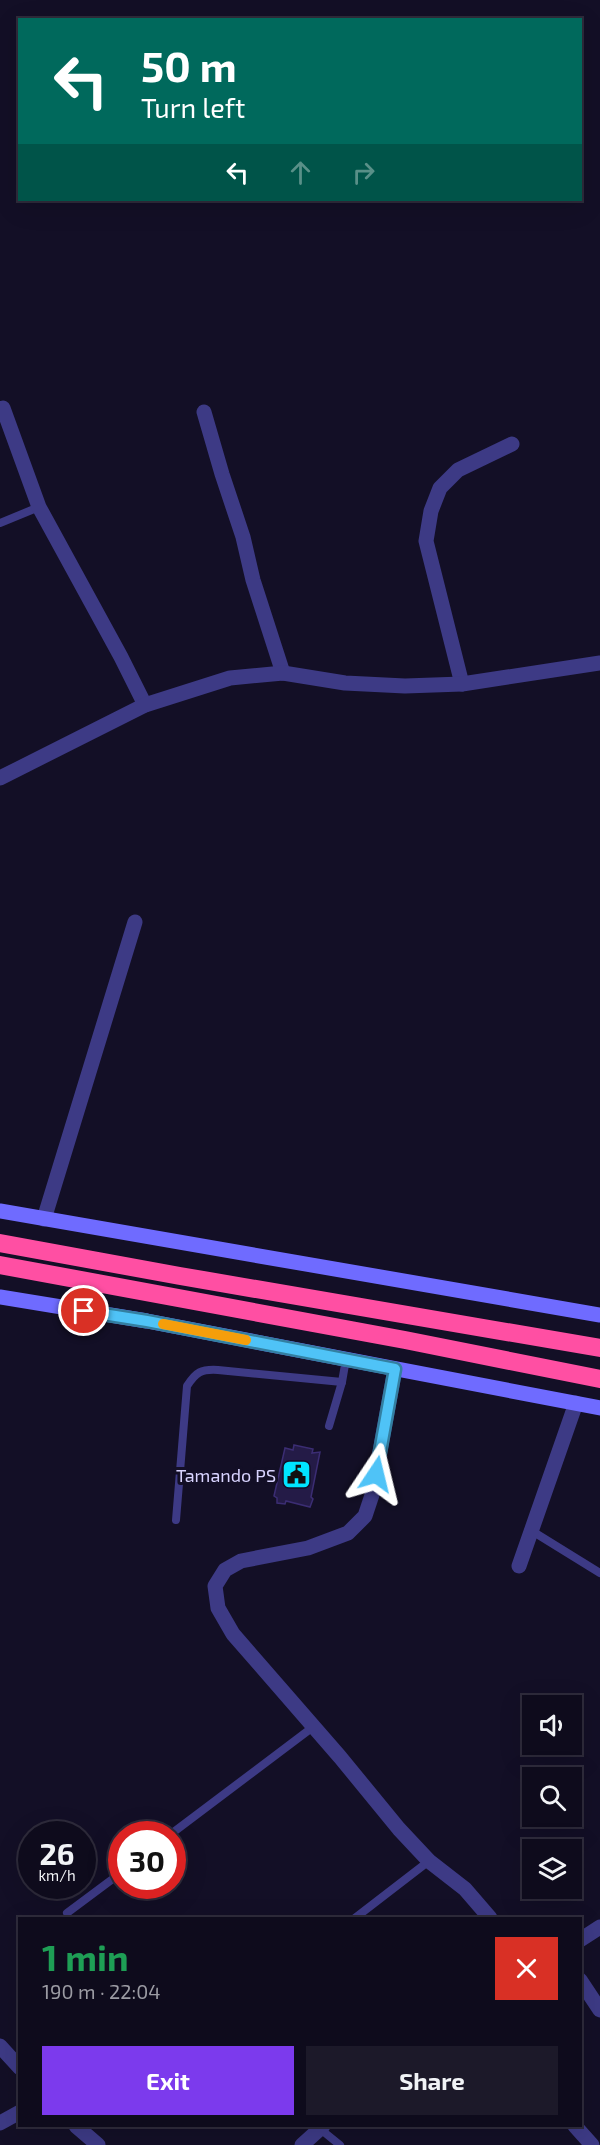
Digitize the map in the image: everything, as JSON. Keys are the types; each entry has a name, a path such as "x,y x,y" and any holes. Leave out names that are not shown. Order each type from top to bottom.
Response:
{"highway":[{"path":"0,1243 600,1348"},
{"path":"0,1266 600,1378"}],"street":[{"path":"3,408 39,507 122,657 145,705"},
{"path":"204,412 283,673"},
{"path":"462,684 426,541 430,511 440,488 458,470 512,444"},
{"path":"0,778 145,705 230,678 283,673 345,683 405,687 462,684 600,663"},
{"path":"44,1219 135,922"},
{"path":"0,1211 600,1315"},
{"path":"0,1298 147,1321 600,1408"},
{"path":"395,1369 372,1495 365,1516 348,1533 308,1548 241,1561 225,1570 215,1586 218,1608 233,1634 399,1829 429,1861 465,1889 489,1917"},
{"path":"519,1566 576,1403"},
{"path":"582,1939 600,1927"},
{"path":"582,1983 600,2010"},
{"path":"0,2046 18,2066"},
{"path":"0,2123 18,2113"},
{"path":"77,2127 98,2145"},
{"path":"302,2145 321,2127"},
{"path":"576,2127 592,2145"}],"lane":[{"path":"0,523 39,507"},
{"path":"329,1426 346,1359"},
{"path":"176,1520 187,1386 195,1373 204,1369 342,1382"},
{"path":"532,1531 600,1573"},
{"path":"186,1823 313,1727"},
{"path":"356,1917 429,1861"},
{"path":"68,1913 108,1883"},
{"path":"321,2127 340,2145"}],"building":[{"name":"Tamando PS","path":"294,1445 313,1449 312,1453 320,1452 310,1507 286,1501 285,1504 277,1503 277,1498 274,1496 285,1448 293,1450"}],"slow traffic":[{"path":"163,1324 246,1340"}],"place":[{"name":"Tamando PS","path":"297,1475"}],"route":[{"path":"84,1311 395,1369 376,1474"}]}
